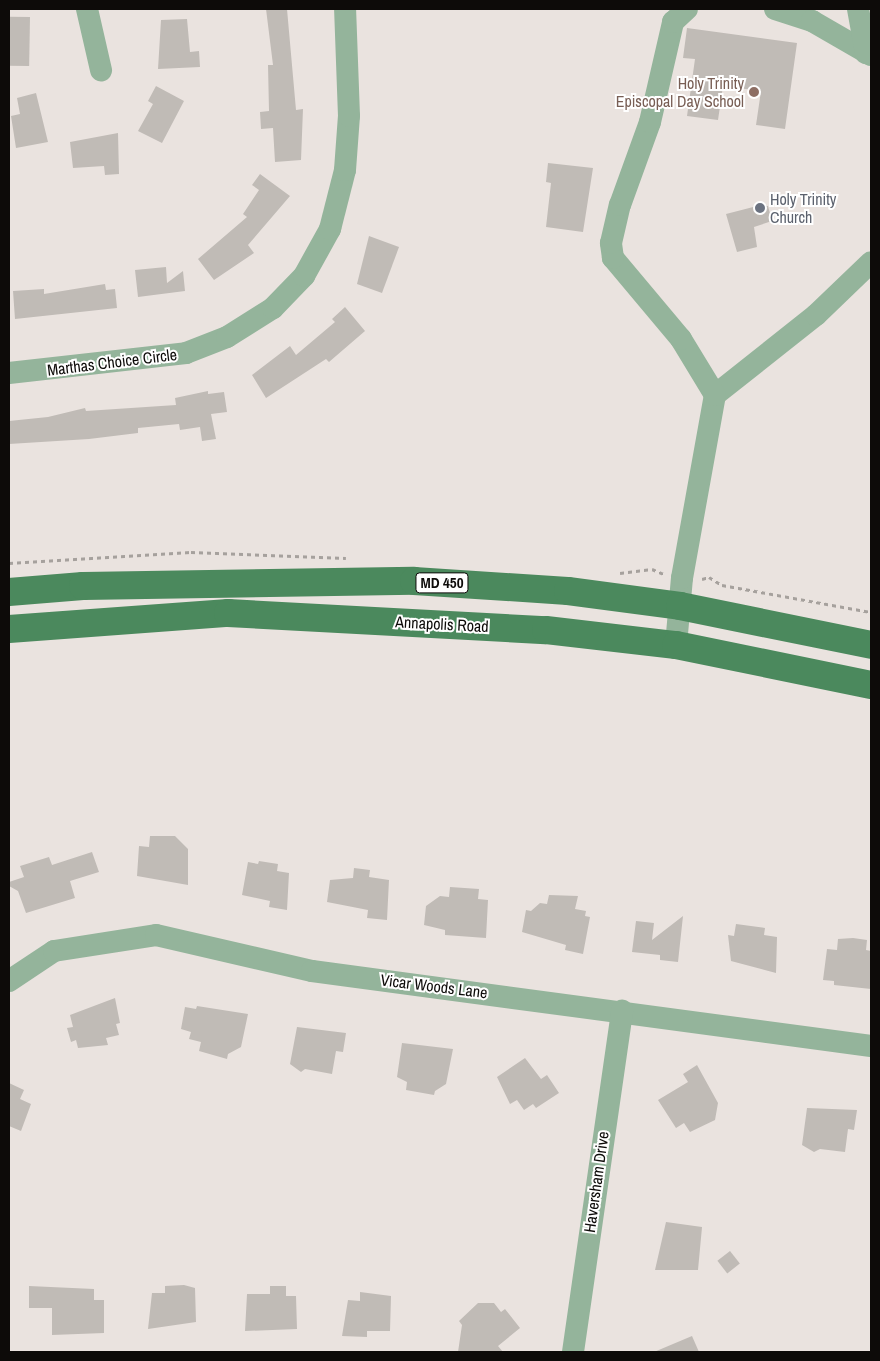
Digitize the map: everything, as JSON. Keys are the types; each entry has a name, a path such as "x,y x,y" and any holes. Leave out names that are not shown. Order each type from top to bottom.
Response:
{"main road":[{"name":"MD 450","path":"9,592 83,586 414,581 568,591 680,606 871,645"},
{"name":"Annapolis Road","path":"9,629 228,613 546,630 676,645 871,685"}],"street":[{"path":"87,9 101,70"},
{"name":"Marthas Choice Circle","path":"9,374 186,353 227,336 273,308 304,276 330,229 345,170 349,116 345,9"},
{"path":"775,9 812,21 869,54"},
{"path":"858,9 869,54"},
{"path":"676,645 680,606 715,396 682,339 613,258 611,243 620,205 650,122 673,22 684,10"},
{"path":"715,396 816,315 871,262"},
{"name":"Vicar Woods Lane","path":"9,981 54,951 156,934 312,971 871,1046"},
{"name":"Haversham Drive","path":"573,1352 622,1012"}],"building":[{"path":"266,9 287,9 296,110 303,109 301,160 275,162 273,128 261,129 260,112 269,111 268,65 273,65"},
{"path":"9,17 30,17 29,66 9,66"},
{"path":"187,19 190,52 199,51 200,67 158,69 161,20"},
{"path":"687,28 797,43 785,129 756,125 761,91 723,86 718,120 687,116 695,59 683,58"},
{"path":"156,86 184,101 162,143 138,131 153,104 148,101"},
{"path":"36,93 48,142 16,148 11,116 20,114 17,98"},
{"path":"118,133 119,174 105,175 104,166 73,168 70,142"},
{"path":"548,163 593,168 583,232 546,227 551,183 546,182"},
{"path":"260,174 290,196 248,245 254,253 214,280 198,259 247,217 243,214 259,190 252,185"},
{"path":"761,205 768,206 772,221 754,227 757,247 737,252 726,214"},
{"path":"369,236 399,247 382,293 357,284"},
{"path":"166,267 167,283 183,271 185,291 138,297 135,270"},
{"path":"105,284 106,290 115,289 117,308 15,319 13,291 44,289 44,294"},
{"path":"345,307 365,331 329,362 326,359 266,398 252,375 290,346 296,355 335,322 332,319"},
{"path":"208,391 208,394 224,392 227,412 211,414 216,439 202,441 200,427 180,430 179,424 138,428 138,433 89,439 9,444 9,421 48,417 85,408 86,411 176,405 175,398"},
{"path":"150,836 175,836 188,849 188,885 137,876 139,846 149,847"},
{"path":"92,852 99,872 70,881 75,898 26,913 18,891 9,886 9,882 24,877 20,866 49,857 52,865"},
{"path":"259,861 278,864 277,871 289,873 287,910 269,907 270,901 242,895 248,862 258,864"},
{"path":"354,868 370,870 369,877 389,880 387,920 367,918 368,910 327,902 330,880 353,878"},
{"path":"450,887 479,889 478,899 488,900 486,938 445,935 445,930 424,925 426,906 440,896 449,897"},
{"path":"549,895 578,896 575,909 586,911 585,916 590,917 583,954 565,950 566,945 522,932 526,910 531,911 540,903 547,904"},
{"path":"683,916 678,962 660,960 660,955 632,952 636,921 654,923 652,940"},
{"path":"736,924 765,928 764,935 777,937 776,973 731,961 728,935 734,936"},
{"path":"853,938 867,940 866,950 871,951 871,989 834,985 834,981 823,980 827,949 837,950 838,939"},
{"path":"115,998 120,1023 116,1024 119,1035 106,1038 108,1045 78,1048 76,1040 71,1042 67,1028 73,1027 70,1015"},
{"path":"197,1006 248,1014 241,1047 228,1054 227,1059 199,1051 201,1042 189,1039 191,1032 181,1029 185,1007 196,1009"},
{"path":"297,1027 346,1033 343,1052 336,1051 332,1074 305,1069 301,1072 290,1064"},
{"path":"402,1043 453,1049 446,1084 435,1091 434,1095 406,1090 407,1082 397,1077"},
{"path":"525,1058 541,1079 547,1075 559,1093 536,1108 533,1104 524,1110 517,1100 510,1104 497,1077"},
{"path":"697,1065 718,1103 715,1120 690,1132 684,1123 676,1128 658,1100 688,1082 683,1074"},
{"path":"9,1083 24,1090 20,1099 31,1104 21,1131 9,1126"},
{"path":"807,1108 857,1110 854,1130 848,1129 845,1152 820,1149 814,1152 802,1145"},
{"path":"666,1222 702,1227 698,1270 655,1270"},
{"path":"730,1251 740,1264 727,1273 717,1261"},
{"path":"184,1285 195,1288 196,1322 148,1329 152,1293 165,1293 165,1286"},
{"path":"29,1286 94,1289 94,1300 104,1300 104,1333 52,1335 52,1308 29,1308"},
{"path":"270,1286 286,1286 286,1296 296,1296 297,1329 245,1331 247,1294 270,1294"},
{"path":"360,1292 391,1296 390,1331 367,1331 367,1337 342,1336 348,1300 360,1301"},
{"path":"478,1303 494,1303 501,1312 505,1309 520,1328 498,1346 503,1352 458,1352 462,1325 459,1321"},
{"path":"692,1336 699,1352 654,1352"}],"place":[{"name":"Holy Trinity Episcopal Day School","path":"754,92"},
{"name":"Holy Trinity Church","path":"760,208"}]}
